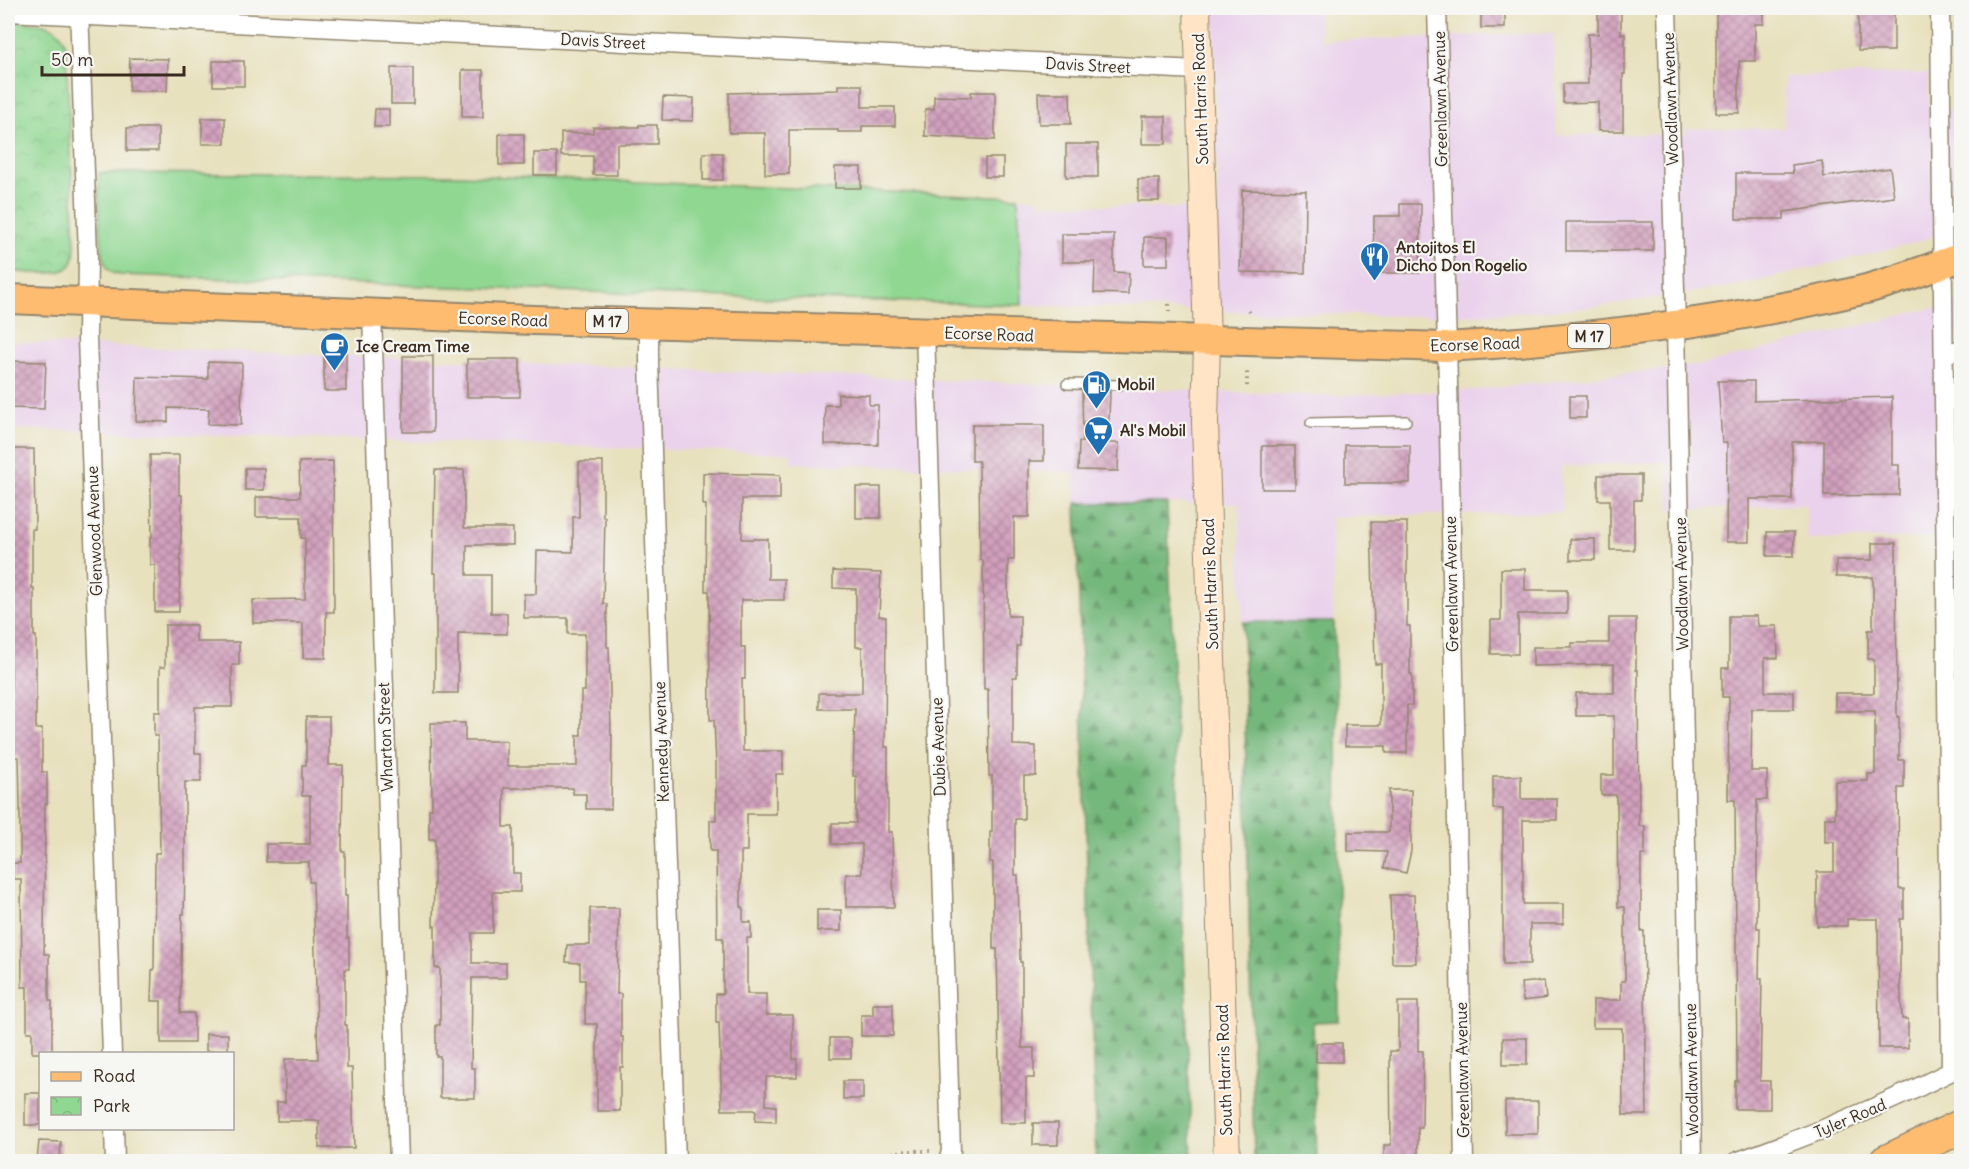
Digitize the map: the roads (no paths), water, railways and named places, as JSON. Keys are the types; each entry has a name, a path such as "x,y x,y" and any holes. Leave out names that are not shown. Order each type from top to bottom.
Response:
{"highway":[{"path":"1886,1161 1962,1126"}],"main road":[{"name":"South Harris Road","path":"1197,8 1207,341 1205,422 1227,1161"},
{"name":"Ecorse Road","path":"8,299 534,320 1446,347 1552,340 1676,325 1864,289 1953,260"}],"street":[{"name":"Greenlawn Avenue","path":"1437,8 1464,1161"},
{"name":"Woodlawn Avenue","path":"1667,8 1676,325 1692,1161"},
{"path":"1941,8 1953,260 1944,354 1956,1069"},
{"name":"Davis Street","path":"8,12 79,11 1198,70"},
{"name":"Glenwood Avenue","path":"79,11 112,1052"},
{"name":"Wharton Street","path":"372,313 399,1161"},
{"name":"Kennedy Avenue","path":"649,322 676,1161"},
{"name":"Dubie Avenue","path":"925,332 951,1151 944,1156"},
{"path":"1944,354 1962,349"},
{"name":"Tyler Road","path":"1736,1161 1800,1139 1882,1106 1956,1069"},
{"path":"114,1130 115,1161"}],"lane":[{"path":"1067,384 1120,385"},
{"path":"1311,423 1406,421"}],"place":[{"name":"Antojitos El Dicho Don Rogelio","path":"1375,282"},
{"name":"Ice Cream Time","path":"335,372"},
{"name":"Mobil","path":"1096,410"},
{"name":"Al's Mobil","path":"1099,456"}]}
